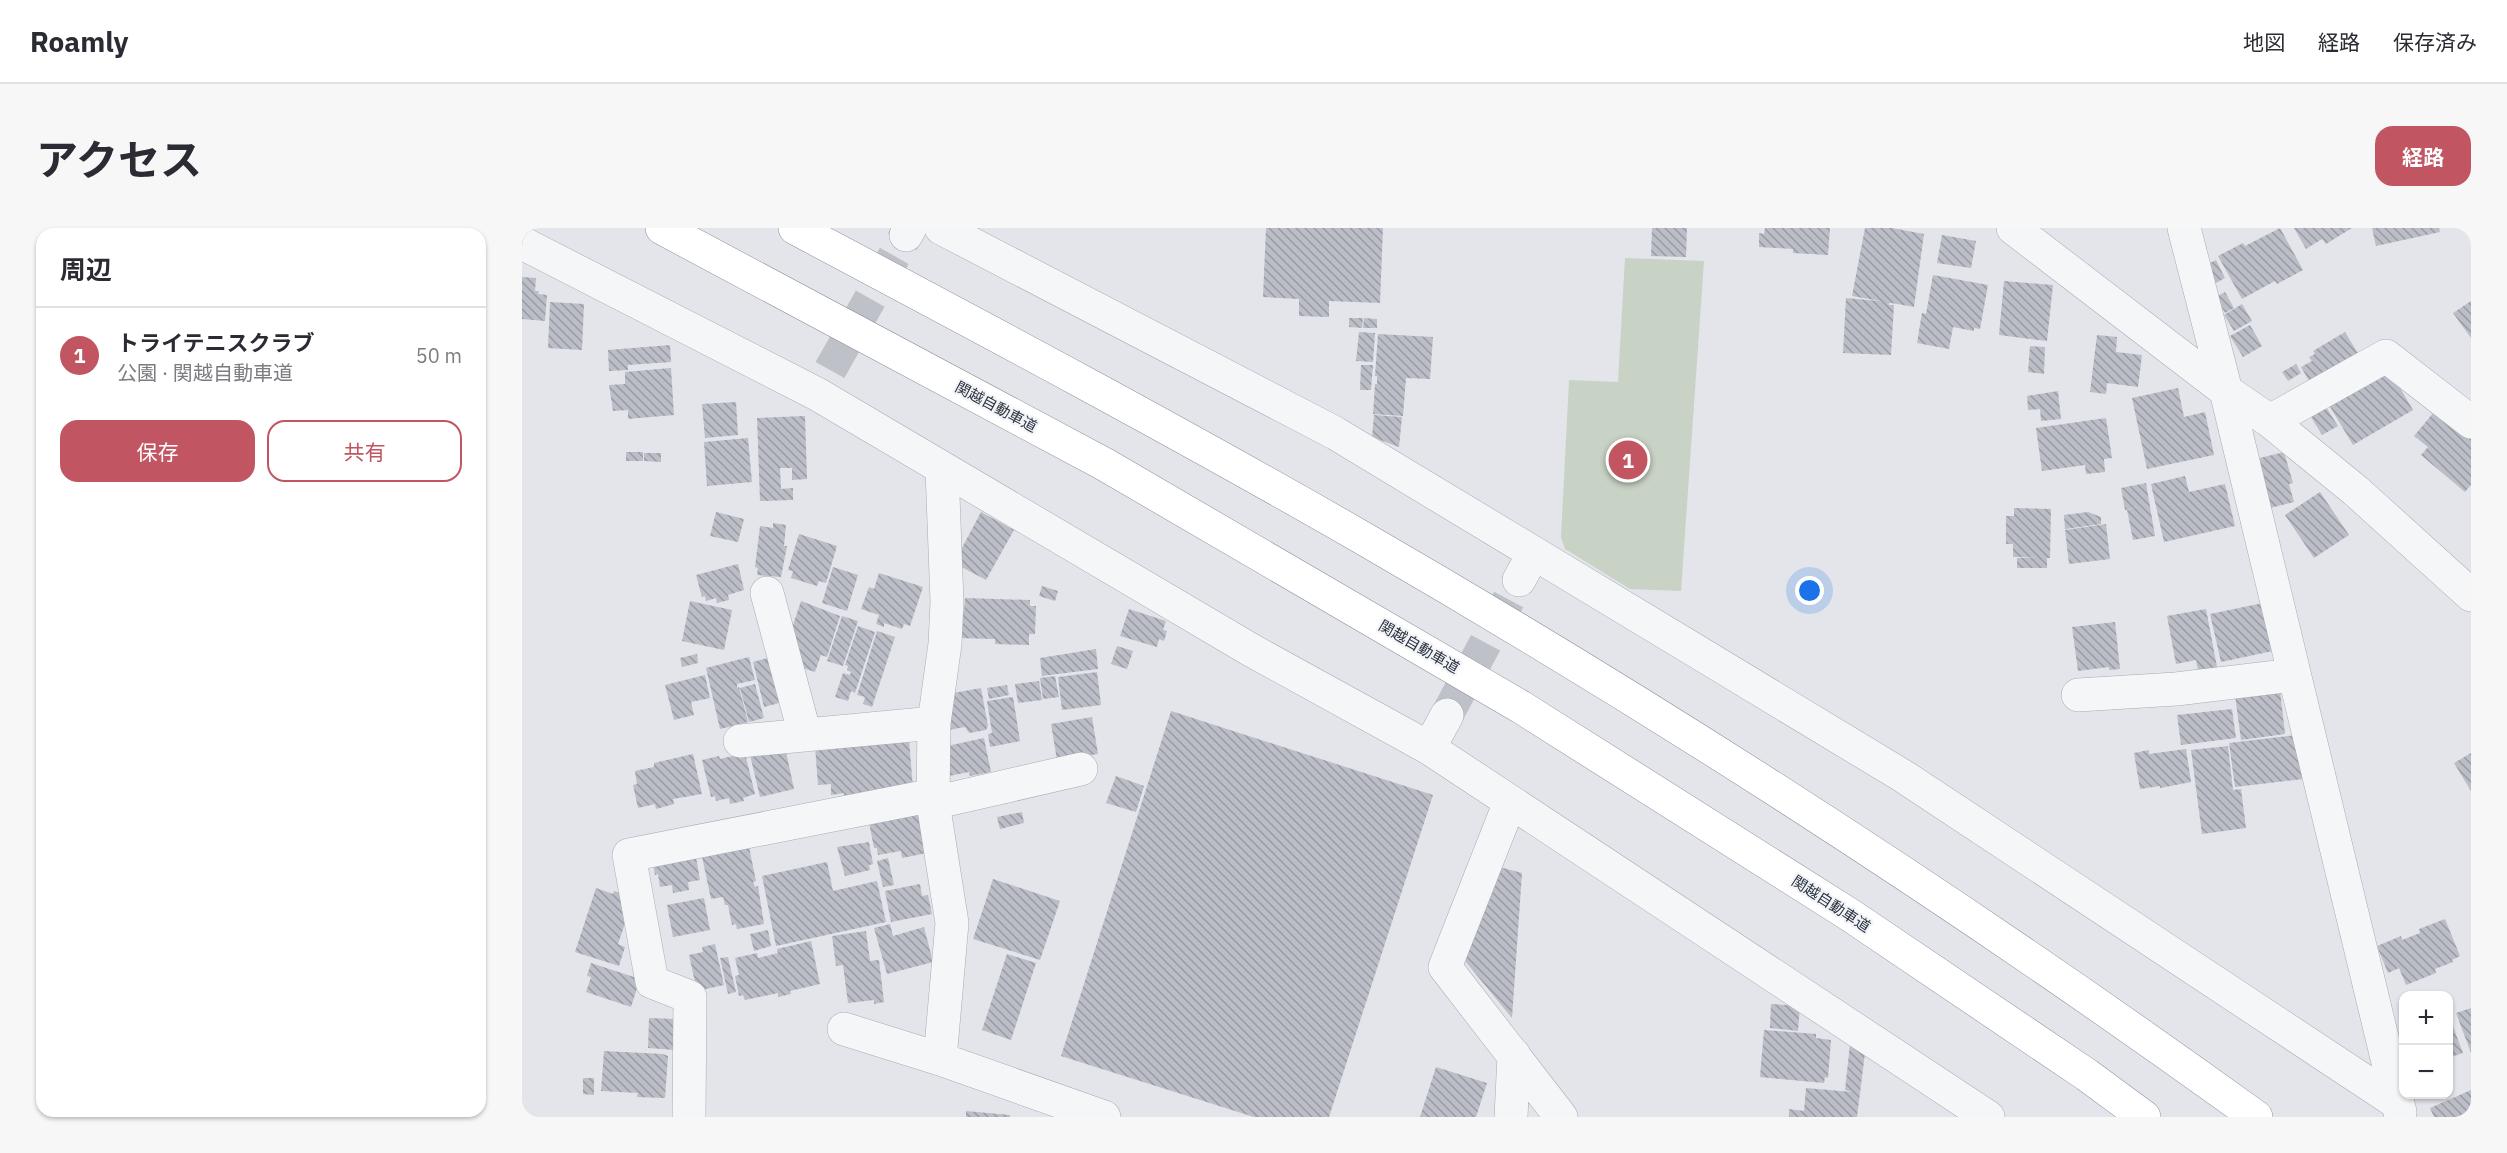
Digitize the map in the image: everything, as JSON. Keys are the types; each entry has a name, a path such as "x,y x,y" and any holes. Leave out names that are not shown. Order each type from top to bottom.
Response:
{"highway":[{"name":"関越自動車道","path":"662,228 1104,464 1521,707 1850,915 2087,1075 2144,1117"},
{"path":"795,228 1081,379 1362,538 1561,657 1873,853 2123,1021 2256,1117"}],"street":[{"path":"941,228 1335,433 1526,566 1903,776 2399,1110"},
{"path":"2013,228 2226,391 2270,421 2356,491 2471,595"},
{"path":"2184,228 2226,391 2399,1110"},
{"path":"522,243 823,382 942,469 1251,650 1429,748 1988,1117"},
{"path":"2270,421 2385,356 2471,422"},
{"path":"940,1059 952,923 934,799 934,723 945,644 947,602 942,469"},
{"path":"767,593 805,735"},
{"path":"2078,695 2176,689 2293,675"},
{"path":"1429,748 1447,715"},
{"path":"740,741 934,723"},
{"path":"689,1117 690,997 652,982 629,855 934,799 1081,769"},
{"path":"1510,802 1445,967 1515,1055 1560,1117"},
{"path":"844,1029 940,1059 1104,1117"},
{"path":"1511,1117 1515,1055"}],"green space":[{"path":"1625,258 1704,261 1681,591 1630,589 1565,549 1561,537 1569,380 1618,382"}],"building":[{"path":"1266,228 1383,228 1380,303 1329,301 1329,317 1299,316 1299,299 1263,297"},
{"path":"1652,228 1687,228 1686,257 1651,256"},
{"path":"1765,228 1830,228 1828,255 1793,253 1793,249 1759,247 1759,233 1764,234"},
{"path":"1865,228 1892,228 1924,234 1914,307 1852,296"},
{"path":"2280,228 2303,270 2277,284 2275,281 2242,299 2218,256 2243,243 2245,246"},
{"path":"2294,228 2352,228 2326,244 2322,239 2306,249"},
{"path":"2372,228 2439,228 2440,232 2376,246"},
{"path":"1942,235 1976,241 1971,268 1937,263"},
{"path":"2216,260 2225,278 2216,283 2206,265"},
{"path":"1933,275 1988,285 1980,329 1974,328 1974,331 1953,327 1949,349 1917,343 1922,313 1926,314"},
{"path":"522,277 536,278 535,291 539,291 538,294 547,295 545,321 522,319"},
{"path":"2004,281 2053,285 2047,341 1999,335"},
{"path":"2225,292 2234,308 2225,313 2216,297"},
{"path":"1846,298 1889,302 1889,305 1894,305 1891,355 1843,353"},
{"path":"2471,301 2471,338 2453,313"},
{"path":"550,302 584,304 582,350 548,348"},
{"path":"2242,304 2252,321 2234,331 2224,315"},
{"path":"1349,318 1363,318 1362,328 1349,327"},
{"path":"1364,318 1377,319 1377,328 1363,328"},
{"path":"2250,325 2262,346 2243,357 2230,336"},
{"path":"1359,332 1375,333 1373,362 1356,361"},
{"path":"2345,332 2360,357 2312,386 2301,367 2312,361 2309,357 2315,354 2313,351"},
{"path":"1378,334 1433,337 1430,379 1406,378 1403,416 1373,414 1375,384 1377,384 1377,376 1375,376"},
{"path":"2097,335 2117,337 2116,352 2142,355 2138,387 2107,383 2106,394 2090,392"},
{"path":"670,345 671,362 628,365 628,370 609,371 608,350"},
{"path":"2030,346 2045,347 2044,374 2028,372"},
{"path":"2296,364 2301,373 2288,381 2282,372"},
{"path":"1361,365 1373,365 1371,390 1360,390"},
{"path":"671,368 674,415 628,419 628,410 613,411 609,385 625,384 625,372"},
{"path":"2389,369 2413,410 2353,445 2329,405"},
{"path":"2178,388 2184,417 2205,412 2214,455 2147,469 2132,398"},
{"path":"2058,391 2061,419 2041,421 2040,409 2028,410 2027,396"},
{"path":"736,402 738,435 705,438 702,404"},
{"path":"2326,407 2338,426 2322,435 2311,417"},
{"path":"2438,407 2471,435 2471,485 2465,492 2421,455 2428,447 2414,436"},
{"path":"1374,415 1402,417 1399,447 1372,437"},
{"path":"805,416 807,479 792,480 792,468 780,468 781,489 793,488 793,500 760,501 757,418"},
{"path":"2106,418 2112,458 2104,459 2105,472 2086,474 2085,465 2042,471 2036,428"},
{"path":"748,438 752,482 707,486 704,442"},
{"path":"626,452 643,452 643,461 626,461"},
{"path":"2284,452 2293,483 2289,484 2294,502 2270,508 2256,459"},
{"path":"644,453 661,453 661,462 644,461"},
{"path":"2185,476 2189,492 2225,484 2235,526 2164,542 2151,484"},
{"path":"2146,483 2155,536 2133,540 2127,510 2138,507 2125,510 2121,488"},
{"path":"2320,492 2349,535 2314,558 2285,515"},
{"path":"2014,508 2051,509 2050,558 2047,558 2047,568 2017,568 2017,558 2038,557 2013,557 2013,544 2006,544 2006,516 2014,516"},
{"path":"716,512 744,519 738,542 710,536"},
{"path":"981,512 1014,530 986,580 954,563"},
{"path":"2088,512 2101,517 2101,524 2065,529 2064,515"},
{"path":"773,523 786,525 784,546 787,546 781,577 757,575 758,568 755,567 760,526 773,528"},
{"path":"2106,524 2110,559 2069,564 2065,530"},
{"path":"799,534 837,546 826,583 819,581 817,586 791,578 793,571 788,570"},
{"path":"738,564 744,590 728,595 729,600 717,603 716,598 706,601 705,596 702,597 696,575"},
{"path":"833,567 858,575 847,611 822,603"},
{"path":"879,573 923,587 910,626 904,624 902,629 884,623 884,627 876,624 879,615 861,609 869,587 874,589"},
{"path":"1042,586 1058,591 1055,601 1039,596"},
{"path":"965,598 1030,600 1030,606 1036,606 1035,634 1029,634 1029,645 995,644 995,639 958,638 958,611 964,612"},
{"path":"690,601 732,610 724,650 682,641"},
{"path":"801,601 840,616 827,657 821,655 815,672 794,665 790,634"},
{"path":"2263,603 2273,651 2221,662 2210,614"},
{"path":"1129,609 1166,621 1163,630 1167,631 1164,641 1159,639 1157,647 1120,636"},
{"path":"2206,609 2218,672 2199,675 2196,660 2176,664 2167,616"},
{"path":"842,616 858,621 843,666 827,661"},
{"path":"2115,622 2120,669 2109,670 2109,667 2078,671 2072,627"},
{"path":"858,626 875,632 855,693 851,691 848,701 835,697 843,673 850,675 851,672 845,665"},
{"path":"877,631 895,637 872,707 863,704 865,697 857,695"},
{"path":"1117,646 1133,651 1127,669 1111,664"},
{"path":"1096,649 1098,669 1042,676 1040,658"},
{"path":"697,654 698,663 682,667 680,658"},
{"path":"749,657 755,680 737,684 748,722 720,729 706,668"},
{"path":"771,657 783,702 764,707 753,662"},
{"path":"1097,672 1101,705 1062,710 1058,677"},
{"path":"705,675 710,698 691,702 694,715 674,720 665,685"},
{"path":"1055,676 1059,697 1043,699 1040,678"},
{"path":"1039,681 1042,700 1018,703 1015,684"},
{"path":"755,684 764,718 749,722 740,688"},
{"path":"1007,685 1009,695 989,699 987,688"},
{"path":"981,688 988,726 986,730 969,733 965,727 949,730 948,694"},
{"path":"2280,690 2285,734 2241,740 2235,695"},
{"path":"1013,697 1020,741 990,747 988,734 992,733 987,701"},
{"path":"2232,709 2236,738 2181,745 2177,715"},
{"path":"1171,711 1433,795 1329,1117 1254,1117 1061,1056"},
{"path":"1092,717 1098,754 1057,760 1051,724"},
{"path":"2297,735 2303,779 2235,787 2229,743"},
{"path":"984,738 991,772 970,776 969,772 949,776 947,746"},
{"path":"909,739 913,789 844,798 844,793 831,795 831,784 818,785 815,746"},
{"path":"2228,746 2233,790 2241,789 2246,828 2202,834 2191,750"},
{"path":"785,747 794,789 760,797 750,755"},
{"path":"2186,749 2191,782 2140,789 2134,753 2149,750 2149,754"},
{"path":"745,753 755,794 743,798 744,801 730,804 729,798 716,801 715,796 711,797 702,760 719,756 720,759"},
{"path":"2471,753 2471,791 2454,763"},
{"path":"693,754 702,794 673,799 674,804 656,809 655,804 638,808 633,785 637,784 635,771 654,767 654,763"},
{"path":"1116,776 1144,786 1136,812 1106,803"},
{"path":"919,812 927,853 902,858 901,851 878,855 877,848 874,848 869,822"},
{"path":"1022,812 1024,823 1000,829 997,817"},
{"path":"869,842 873,864 869,865 870,870 845,876 837,847"},
{"path":"749,847 756,881 753,882 755,887 758,886 764,924 737,929 736,924 732,925 728,905 725,905 723,897 711,899 701,852"},
{"path":"696,857 700,880 688,882 689,890 673,893 672,885 660,887 658,874 655,875 653,864"},
{"path":"888,858 894,885 883,887 877,861"},
{"path":"827,862 833,891 877,881 886,922 776,946 762,876"},
{"path":"1492,865 1522,873 1512,1018 1465,961"},
{"path":"993,879 1060,901 1040,960 973,939"},
{"path":"920,884 922,896 928,895 932,914 891,922 885,891"},
{"path":"596,888 613,894 614,891 634,897 618,944 625,947 619,966 575,952"},
{"path":"704,898 710,930 673,937 667,905"},
{"path":"2445,919 2460,956 2452,960 2453,962 2435,969 2436,973 2406,985 2399,968 2388,973 2377,946 2401,936 2402,940 2420,933 2419,929"},
{"path":"890,924 893,936 924,927 933,962 887,974 874,928"},
{"path":"768,930 771,946 754,951 750,934"},
{"path":"866,931 870,961 879,960 884,1002 874,1004 874,1000 848,1003 843,965 836,966 832,936"},
{"path":"811,941 820,984 790,991 791,994 778,997 778,993 745,1000 743,995 739,996 735,976 739,975 735,958 757,953 758,958 778,953 777,949"},
{"path":"715,944 724,985 697,991 689,955 703,952 702,947"},
{"path":"1007,954 1036,963 1011,1040 982,1030"},
{"path":"728,957 736,992 728,994 720,958"},
{"path":"591,963 640,979 631,1007 586,992 591,977 587,976"},
{"path":"1771,1004 1800,1006 1798,1031 1770,1028"},
{"path":"2471,1008 2471,1053 2456,1013"},
{"path":"649,1018 676,1019 675,1050 648,1048"},
{"path":"2453,1026 2463,1053 2453,1056"},
{"path":"1764,1030 1816,1034 1816,1038 1831,1040 1828,1078 1825,1077 1824,1083 1760,1077"},
{"path":"1850,1044 1865,1053 1857,1117 1789,1117 1789,1109 1804,1111 1806,1088 1852,1092 1845,1090"},
{"path":"604,1051 668,1056 665,1098 637,1097 638,1093 601,1091"},
{"path":"1436,1067 1487,1083 1476,1117 1420,1117"},
{"path":"583,1078 594,1078 594,1095 583,1094"},
{"path":"2471,1090 2471,1117 2434,1117 2430,1108"},
{"path":"966,1111 1010,1115 1010,1117 966,1117"}],"tunnel":[{"path":"830,370 906,235"},
{"path":"1447,715 1519,580"}],"place":[{"name":"トライテニスクラブ","path":"1628,460"}]}
